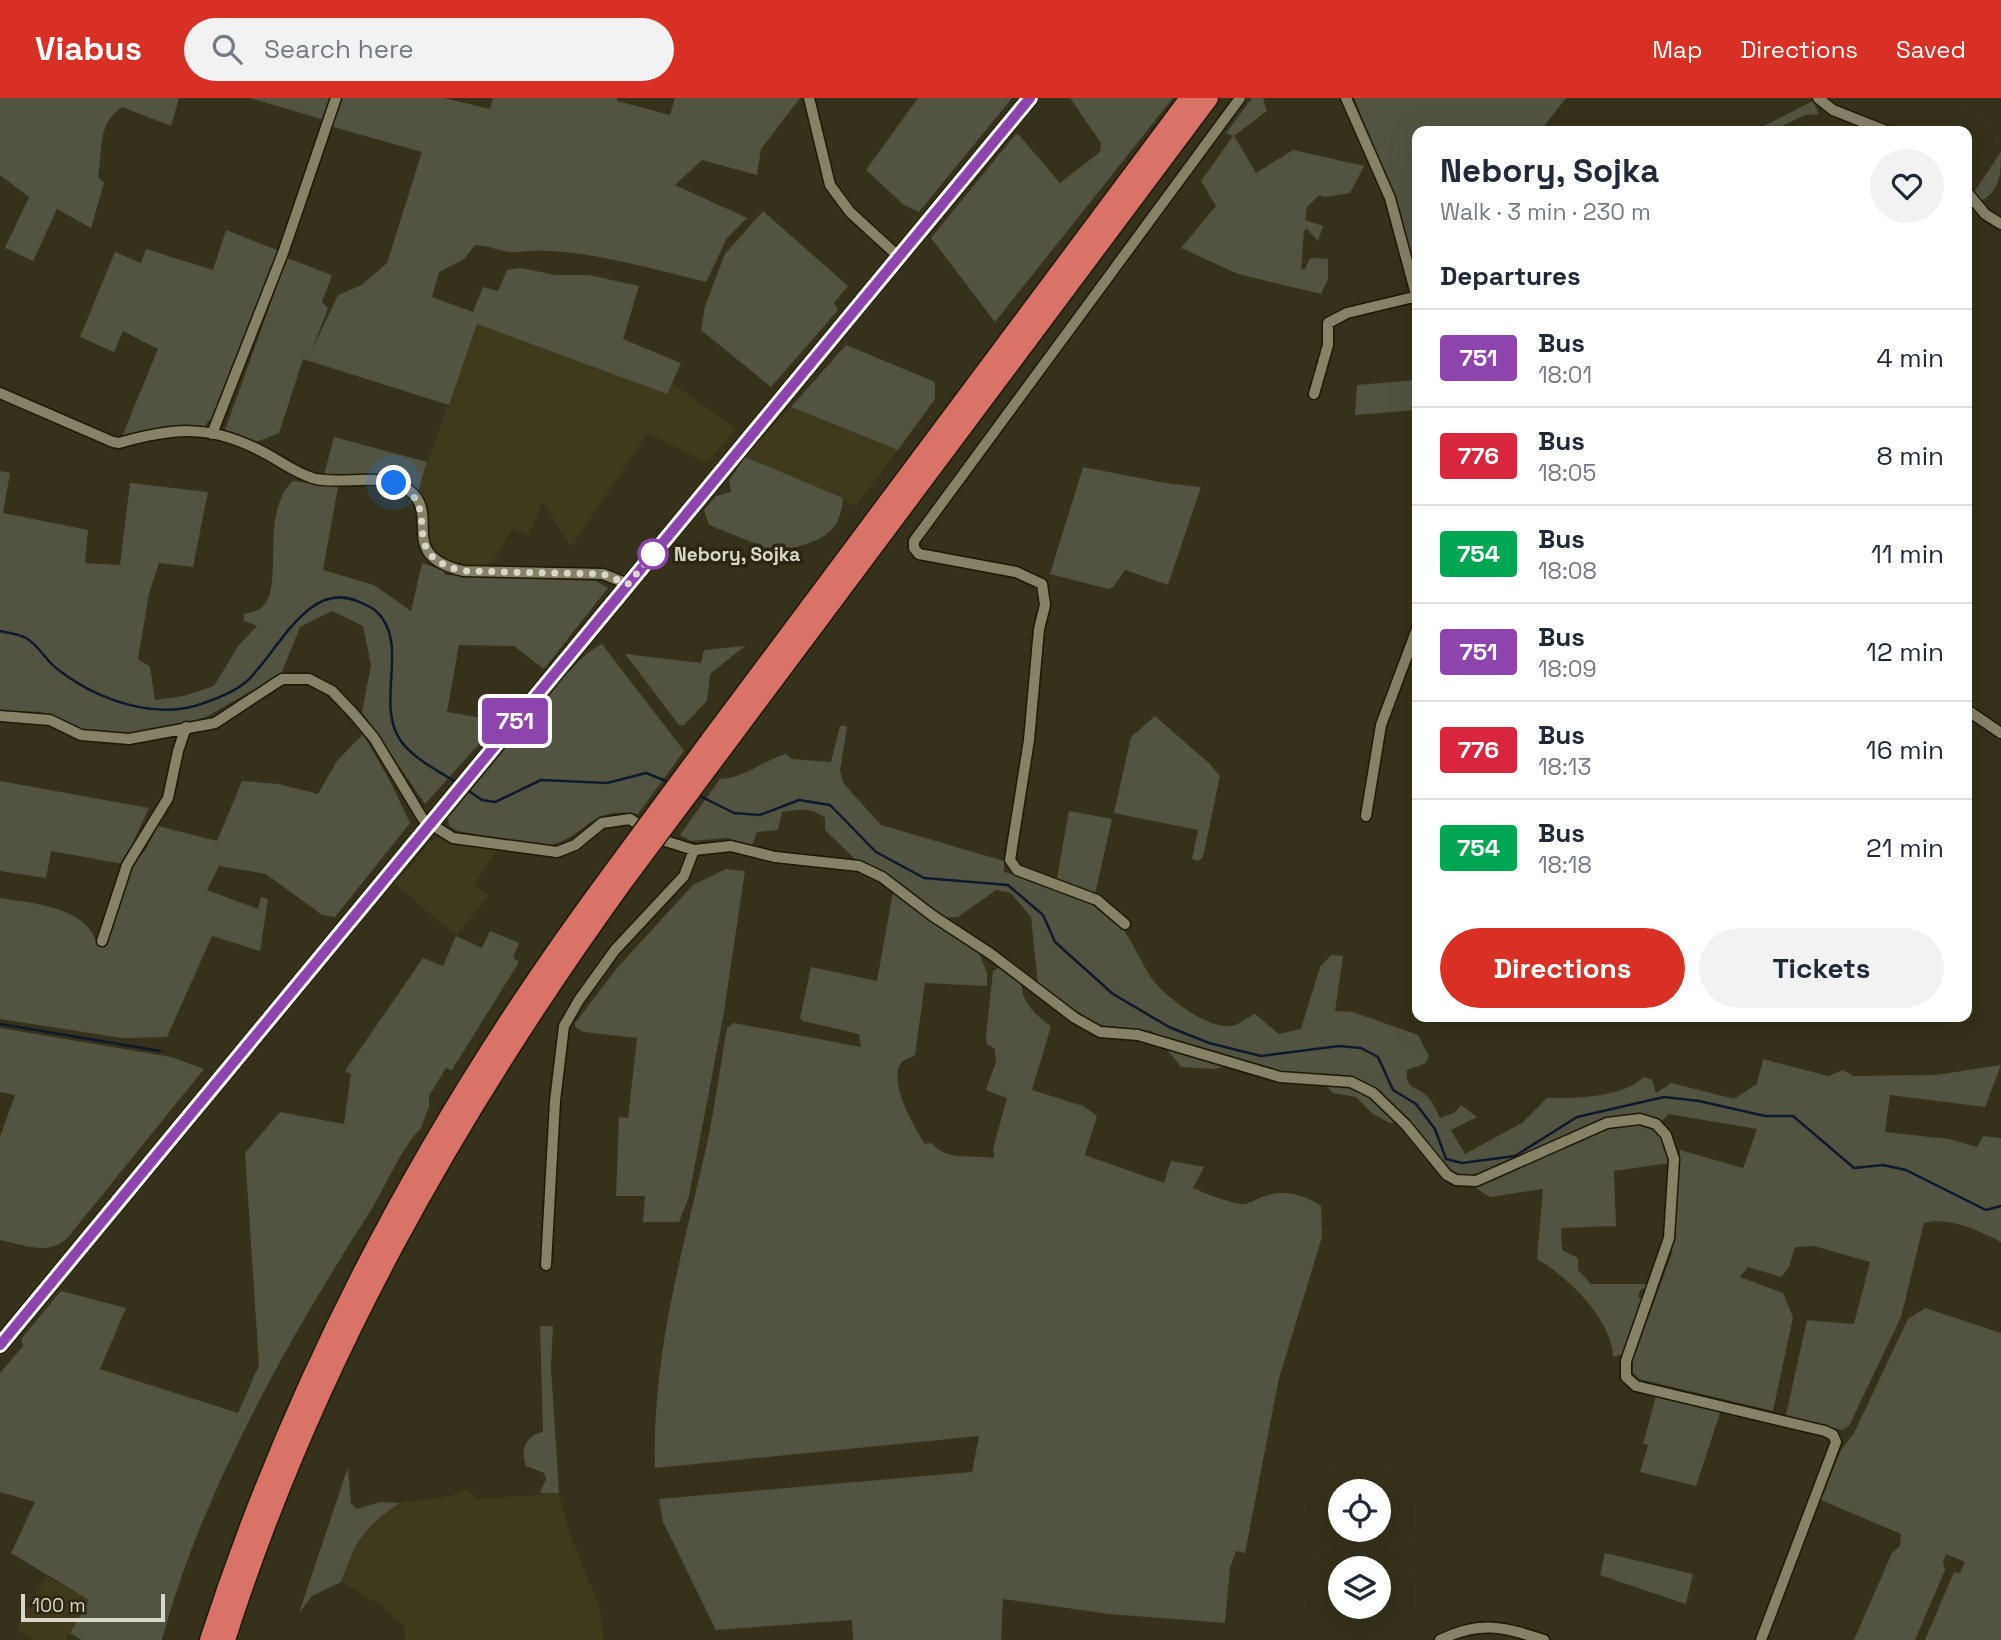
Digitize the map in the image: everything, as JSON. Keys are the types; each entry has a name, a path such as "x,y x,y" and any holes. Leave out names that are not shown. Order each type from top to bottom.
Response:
{"highway":[{"path":"209,1640 276,1461 320,1357 401,1198 480,1064 1189,98"},
{"path":"715,745 1209,98"},
{"path":"226,1640 300,1444 335,1363 415,1205 529,1016 619,876"}],"main road":[{"path":"0,1345 339,938 429,824 1030,98"}],"street":[{"path":"212,434 284,253 336,98"},
{"path":"809,98 830,185 850,212 899,257"},
{"path":"1125,924 1097,900 1017,870 1010,860 1029,740 1039,629 1045,605 1042,584 1016,572 919,554 914,548 914,541 1240,98"},
{"path":"1346,98 1390,198 1412,279"},
{"path":"1818,98 1833,110 1873,126"},
{"path":"1972,198 1985,214 2001,224"},
{"path":"1314,394 1328,345 1328,323 1347,313 1412,299"},
{"path":"0,393 100,438 119,443 172,430 212,434 259,449 311,478 382,481 403,486 413,493 419,504 428,551 433,561 445,567 463,571 603,574 628,584"},
{"path":"1366,816 1381,726 1412,642"},
{"path":"0,716 50,720 81,735 116,740 215,723 282,678 295,677 321,683 354,713 374,738 423,819 453,838 544,853 565,851 603,823 630,819 662,840 694,850 731,846 775,857 859,866 882,877 933,916 991,954 1075,1018 1100,1032 1138,1035 1280,1077 1351,1082 1381,1101 1406,1125 1447,1175 1456,1180 1476,1181 1607,1123 1640,1119 1656,1124 1666,1135 1674,1159 1669,1238 1626,1361 1626,1377 1636,1386 1825,1431 1833,1435 1836,1441 1761,1640"},
{"path":"1972,713 2001,733"},
{"path":"102,941 127,865 168,798 177,751 186,727"},
{"path":"547,1265 555,1101 564,1026 615,950 684,876 694,850"},
{"path":"1440,1640 1472,1627 1491,1626 1544,1640"}],"shaded area":[{"path":"477,324 667,394 672,383 736,429 707,463 648,433 571,547 543,503 528,536 512,529 493,562 481,567 447,562 430,548 419,486"},
{"path":"791,407 898,450 856,506 745,457"},
{"path":"433,839 498,849 474,884 489,896 456,936 395,884"},
{"path":"466,1489 478,1499 559,1493 569,1531 600,1608 604,1640 405,1640 404,1627 384,1607 341,1582 355,1543 369,1524 400,1503 457,1495"},
{"path":"46,1576 89,1600 66,1640 36,1640 16,1629"}],"green space":[{"path":"0,98 179,98 171,126 122,107 114,114 102,139 98,177 104,183 91,228 57,209 33,261 5,248 29,197 0,175"},
{"path":"250,98 332,98 325,120"},
{"path":"339,98 444,98 490,109 493,98 617,98 617,101 670,115 675,98 800,98 761,149 757,175 702,160 675,185 747,218 727,238 706,282 587,255 514,252 475,245 464,259 439,272 432,297 473,312 483,287 498,291 507,270 521,268 555,275 589,275 639,286 623,339 681,363 667,394 477,324 449,405 303,359 279,433 256,442 228,435 225,430 287,258 332,275 322,302 328,308 312,350 338,295 362,285 387,263 422,152 330,126"},
{"path":"918,98 1012,98 919,212 904,205 866,170"},
{"path":"1070,98 1173,98 995,322 931,238 1015,135 1018,134 1060,183 1100,152 1101,143"},
{"path":"1252,98 1263,98 1267,111 1234,136 1256,173 1293,150 1364,166 1350,193 1325,197 1319,195 1307,207 1305,220 1323,226 1318,241 1307,229 1304,231 1301,269 1305,269 1310,258 1328,259 1328,279 1321,294 1238,274 1181,248 1216,206 1201,181 1233,136 1226,133"},
{"path":"1354,98 1566,98 1544,126 1412,126 1412,261 1394,195"},
{"path":"1813,101 1819,114 1805,115 1782,126 1764,126"},
{"path":"2001,152 2000,174 1996,187 1980,201 1974,192"},
{"path":"763,211 848,286 834,303 838,310 771,387 701,330 705,306 725,254"},
{"path":"226,230 280,251 250,321 214,420 208,421 205,428 166,427 121,439 158,349 123,331 114,352 80,337 115,252 141,263 146,249 213,270"},
{"path":"846,345 935,382 935,399 898,450 791,407"},
{"path":"1412,380 1412,410 1355,415 1357,385"},
{"path":"334,437 427,462 418,491 408,483 386,476 324,475"},
{"path":"745,457 843,498 841,512 830,531 813,541 778,553 709,525 704,510 716,496 731,492 729,481"},
{"path":"1083,467 1201,487 1168,585 1125,570 1113,587 1108,589 1050,574"},
{"path":"0,471 10,473 3,513 88,530 85,563 120,565 130,483 208,492 193,567 159,563 149,594 138,659 150,667 155,700 184,696 214,686 239,645 257,626 244,621 244,614 260,609 268,599 273,569 276,513 282,495 293,481 338,487 323,570 374,585 411,611 422,563 445,571 444,575 596,581 608,588 544,669 514,646 459,645 447,712 500,721 425,804 362,712 371,665 363,626 332,611 300,627 281,674 206,717 167,728 118,734 82,729 41,712 0,710"},
{"path":"602,644 684,751 638,814 606,814 567,839 540,846 458,831 449,826 448,818 511,742 523,736 522,732 569,671 591,650"},
{"path":"745,646 710,674 707,701 684,725 679,725 625,654 701,663 704,650"},
{"path":"1155,716 1220,776 1203,857 1198,861 1192,859 1198,830 1114,813 1131,737"},
{"path":"840,726 847,726 840,771 844,784 881,825 1004,861 1004,872 1059,886 1098,905 1121,927 1156,984 1198,1017 1231,1026 1255,1014 1279,1034 1301,1029 1320,967 1331,955 1343,956 1335,1011 1353,1012 1418,1035 1429,1056 1426,1063 1407,1070 1408,1082 1429,1098 1440,1118 1454,1113 1461,1105 1477,1117 1451,1130 1465,1154 1522,1123 1547,1098 1611,1093 1635,1084 1644,1077 1652,1080 1656,1093 1671,1083 1734,1099 1757,1084 1763,1059 1828,1076 1843,1070 1853,1076 1936,1075 2001,1065 1985,1107 1890,1095 1885,1132 1949,1139 1977,1147 1983,1136 2001,1138 2001,1242 1974,1229 1953,1223 1924,1223 1901,1317 1849,1426 1842,1430 1786,1415 1807,1320 1854,1324 1870,1262 1814,1246 1795,1247 1789,1267 1781,1277 1748,1267 1740,1277 1783,1293 1793,1317 1773,1411 1639,1379 1633,1373 1633,1360 1672,1253 1680,1150 1743,1168 1757,1129 1669,1114 1652,1130 1663,1136 1670,1163 1614,1171 1616,1226 1561,1228 1562,1250 1578,1258 1578,1270 1591,1284 1650,1284 1649,1288 1641,1289 1638,1297 1645,1299 1625,1353 1613,1357 1605,1328 1586,1300 1561,1276 1537,1259 1543,1189 1490,1197 1447,1170 1407,1121 1390,1123 1373,1114 1356,1097 1333,1093 1315,1075 1280,1074 1241,1062 1215,1069 1181,1067 1152,1031 1098,1025 1038,985 1031,917 1011,893 996,890 958,917 945,918 882,874 857,861 825,830 825,818 815,812 782,812 778,830 757,832 752,846 727,838 691,841 680,835 720,779 737,776 786,754 792,759 831,762"},
{"path":"363,734 410,823 335,917 322,915 266,874 219,866 207,890 258,909 261,897 268,899 260,951 212,936 167,1037 122,1038 0,1019 0,898 42,905 71,915 83,922 92,932 97,944 104,946 134,862 144,852 158,826 217,841 242,781 279,784 318,794 337,761"},
{"path":"0,781 149,808 123,864 51,851 46,878 0,871"},
{"path":"1069,811 1112,819 1095,894 1057,878"},
{"path":"726,869 745,871 723,1018 689,1196 679,1222 643,1222 645,1196 616,1196 619,1117 628,1118 637,1038 584,1032 575,1027 575,1023 617,968 693,885"},
{"path":"893,892 978,951 987,972 987,986 925,983 915,1055 901,1063 898,1081 904,1104 925,1144 932,1143 944,1153 952,1155 994,1158 993,1149 1007,1098 986,1090 996,1062 995,1049 987,1044 986,1036 993,971 1002,966 1021,982 1030,1007 1051,1026 1032,1090 1083,1106 1097,1116 1085,1155 1164,1183 1171,1161 1204,1167 1193,1188 1236,1203 1246,1204 1262,1197 1285,1193 1307,1198 1321,1206 1322,1237 1279,1378 1245,1553 1236,1551 1230,1568 1225,1623 1109,1614 1003,1599 1001,1640 853,1640 852,1620 716,1630 663,1522 659,1499 972,1472 979,1436 655,1468 658,1384 670,1304 713,1115 727,1028 734,1023 861,1047 859,1034 803,1021 800,1018 811,967 877,981"},
{"path":"490,931 519,943 513,958 519,962 452,1070 446,1068 429,1096 429,1107 421,1128 400,1157 309,1311 250,1418 200,1529 162,1640 82,1640 70,1633 89,1600 11,1553 35,1502 0,1492 0,1373 23,1346 21,1339 61,1291 126,1308 100,1369 238,1413 259,1365 245,1153 280,1112 344,1124 351,1074 345,1071 423,958 443,966 456,936 482,948"},
{"path":"0,1028 171,1057 204,1069 69,1236 46,1248 0,1240 0,1137 15,1095 0,1092"},
{"path":"1925,1308 2001,1333 2001,1640 1925,1640 1954,1572 1960,1573 1965,1562 1946,1554 1943,1562 1945,1570 1915,1640 1854,1640 1892,1553 1900,1546 1901,1534 1821,1500 1841,1450 1854,1433 1908,1319"},
{"path":"540,1326 553,1326 551,1368 559,1493 540,1493 546,1479 544,1473 526,1466 524,1460 526,1444 532,1436 543,1432"},
{"path":"1656,1396 1721,1410 1696,1486 1640,1472 1648,1445 1643,1444"},
{"path":"348,1467 351,1504 357,1509 380,1502 400,1503 377,1520 362,1536 341,1582 312,1596 299,1613"},
{"path":"1605,1553 1693,1574 1686,1604 1600,1575"}],"waterway":[{"path":"0,631 26,638 55,668 92,691 129,705 167,710 204,703 241,686 258,670 294,623 323,601 339,597 357,601 376,611 386,624 391,639 390,707 399,738 418,758 457,783"},
{"path":"466,789 482,800 495,802 541,780 607,783 646,773 671,783"},
{"path":"696,794 734,813 760,815 799,800 830,805 876,852 924,878 1008,885 1043,915 1055,942 1113,994 1169,1027 1209,1043 1261,1056 1339,1046 1361,1048 1378,1057 1393,1090 1416,1104 1435,1129 1446,1159 1462,1163 1515,1156 1577,1117 1664,1097 1699,1101 1765,1116 1793,1116 1854,1168 1883,1165 1906,1170 1986,1210 2001,1206"},
{"path":"0,1024 160,1051"}],"bus line":[{"name":"751","path":"0,1345 331,948 429,824 1030,98"}],"place":[{"name":"Nebory, Sojka","path":"653,554"}],"route":[{"path":"394,483 413,493 419,504 428,551 433,561 445,567 463,571 603,574 628,584 653,554"}]}
